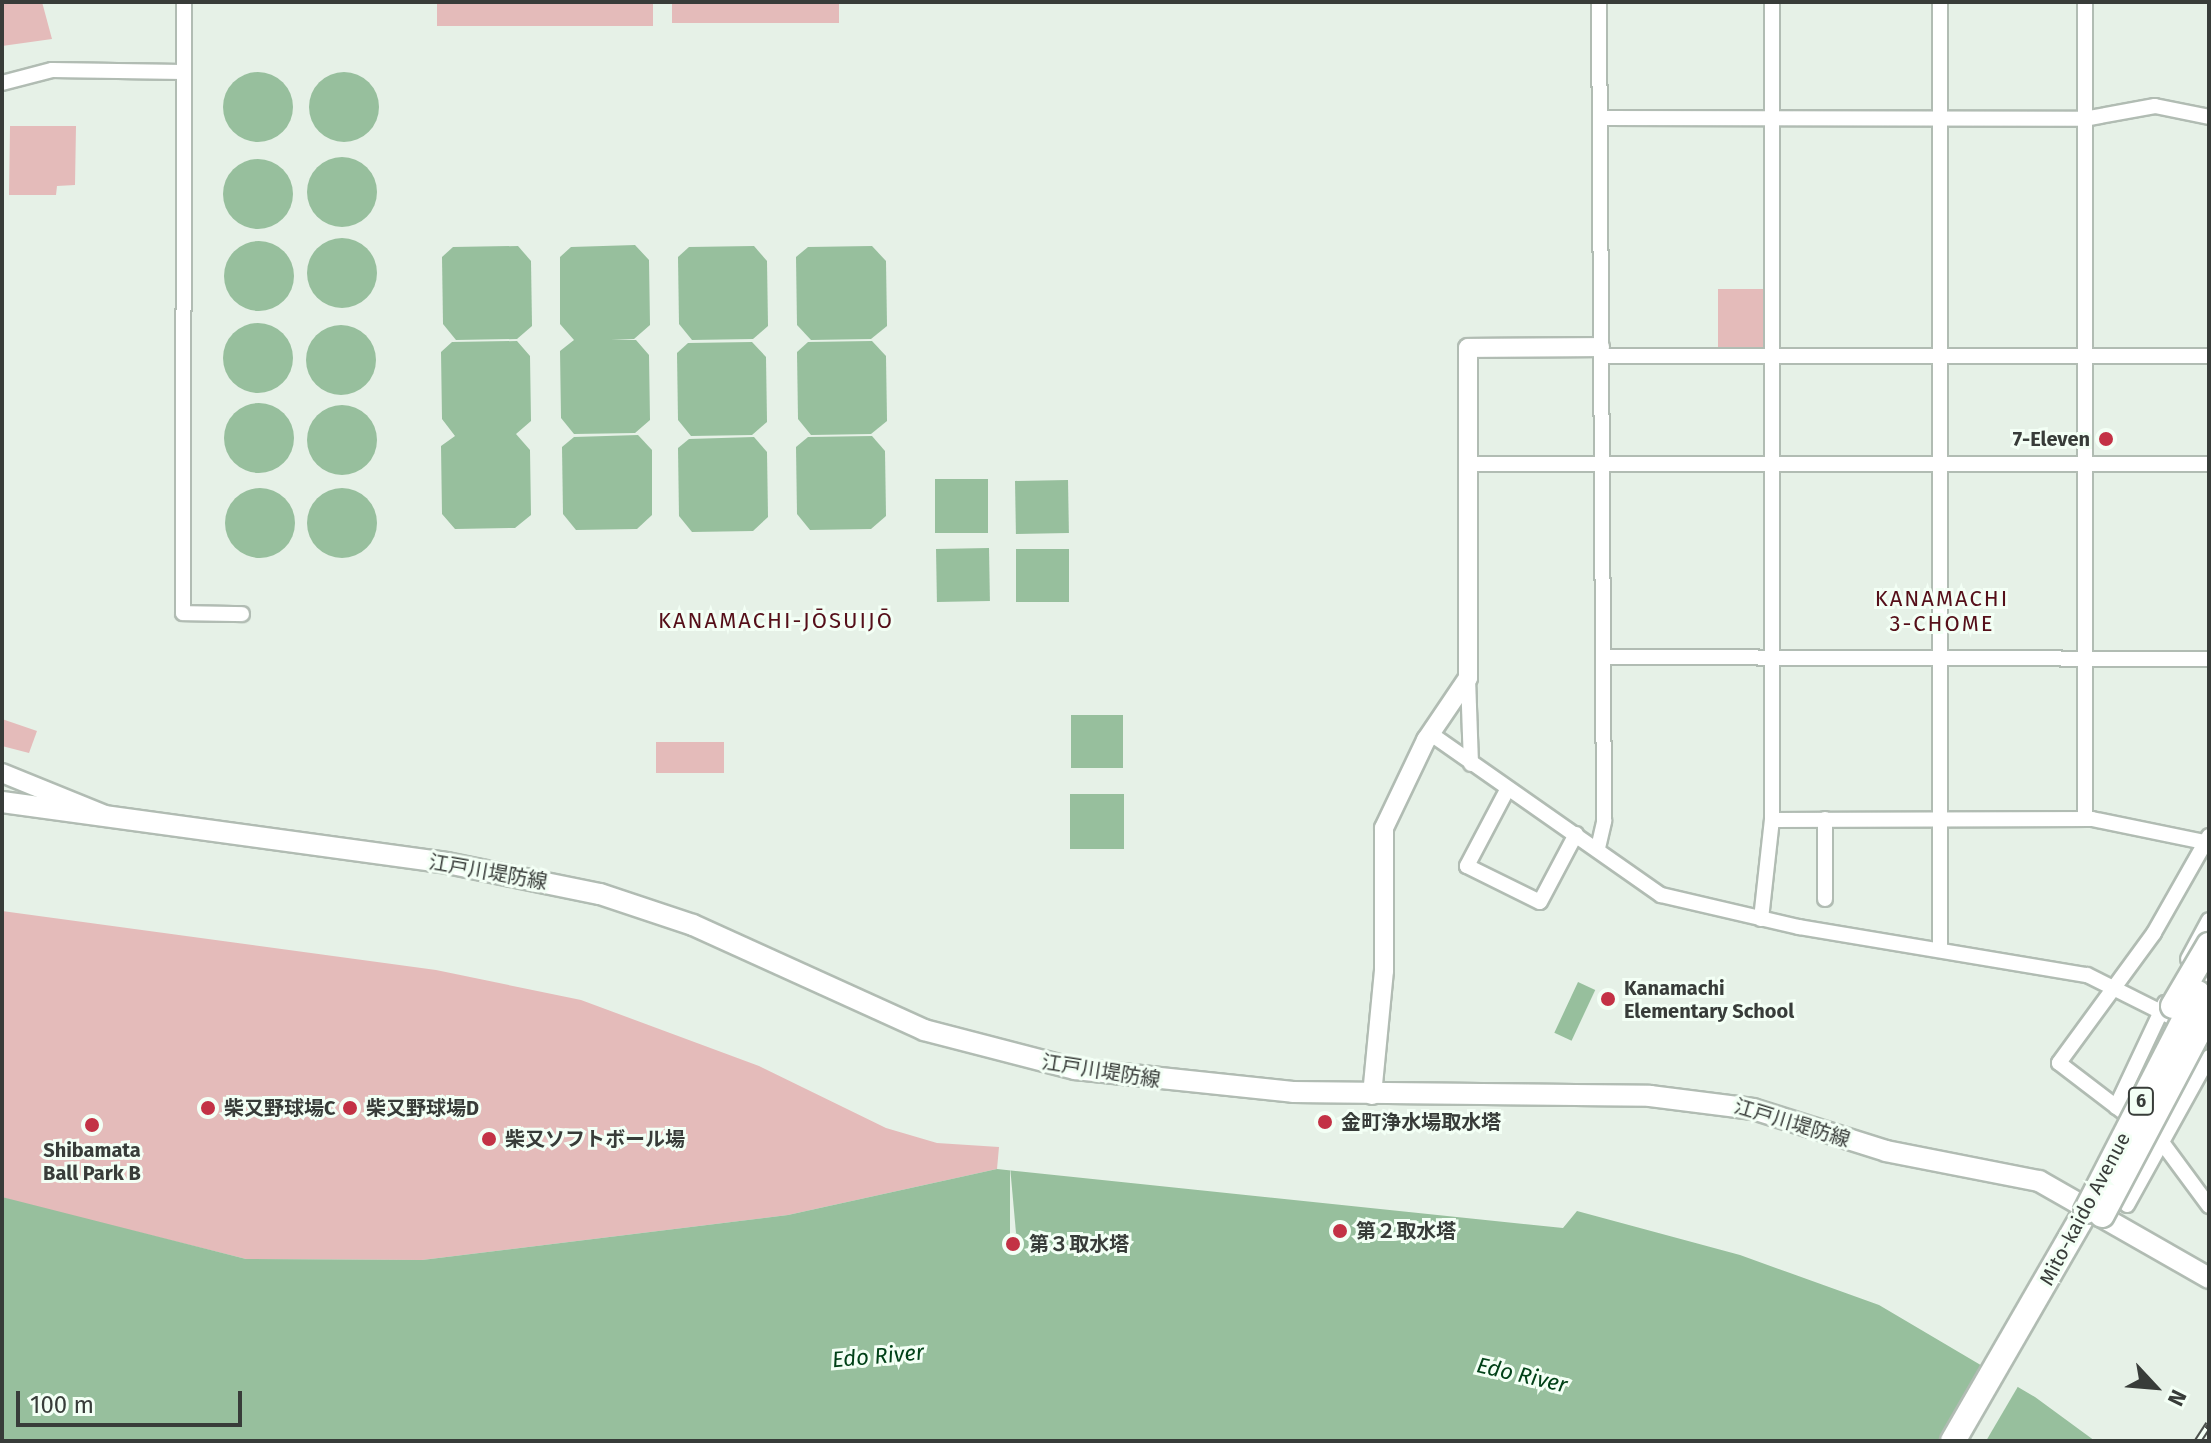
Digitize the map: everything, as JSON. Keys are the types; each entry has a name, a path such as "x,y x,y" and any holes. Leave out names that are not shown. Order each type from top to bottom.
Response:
{"highway":[{"path":"2121,1143 2158,1037 2209,945"},
{"name":"Mito-kaido Avenue","path":"2093,1215 2121,1143 2209,973"},
{"name":"Mito-kaido Avenue","path":"1971,1441 2063,1269 2156,1113 2209,1012"},
{"path":"2156,1113 2209,1042"},
{"name":"Mito-kaido Avenue","path":"1953,1441 2063,1269"}],"main road":[{"path":"2,802 108,816"},
{"name":"江戸川堤防線","path":"108,816 447,863 600,894 693,925 924,1030 1016,1057 1152,1079 1372,1095 1650,1096 1753,1109 1886,1151 2039,1181 2209,1278"}],"street":[{"path":"184,2 183,613 242,614"},
{"path":"1598,848 1604,821 1599,2"},
{"path":"1761,919 1772,820 1772,2"},
{"path":"1940,2 1940,947"},
{"path":"2085,2 2085,819"},
{"path":"2,83 52,70 183,72"},
{"path":"1600,118 2084,119 2155,106 2209,117"},
{"path":"1471,764 1468,348 1772,356 2209,356"},
{"path":"1469,464 2209,464"},
{"path":"1604,657 2209,659"},
{"path":"1372,1095 1384,971 1384,828 1431,734 1468,678"},
{"path":"1431,734 1661,895 1761,919 1940,947 2114,984 2162,1009 2209,1042"},
{"name":"江戸川堤防線","path":"2,773 108,816"},
{"path":"1507,790 1467,866 1540,902 1576,834"},
{"path":"1825,819 1825,899"},
{"path":"1772,820 2085,819 2208,840 2059,1063 2161,1141 2209,1206"},
{"path":"2116,1107 2162,1009 2209,920"},
{"path":"2127,1205 2209,1057"}],"shaded area":[{"path":"2,2 42,2 52,39 2,46"},
{"path":"437,2 653,2 653,26 437,26"},
{"path":"672,2 839,2 839,23 672,23"},
{"path":"10,126 76,126 75,185 57,186 56,195 9,195"},
{"path":"1718,289 1765,289 1765,354 1718,354"},
{"path":"2,719 37,731 29,753 2,746"},
{"path":"656,742 724,742 724,773 656,773"},
{"path":"2,911 436,970 581,1000 759,1066 886,1128 937,1143 999,1147 997,1169 788,1215 422,1260 246,1259 17,1202 2,1197"}],"water":[{"path":"258,72 277,78 287,88 293,107 287,126 277,136 258,142 239,136 229,126 223,107 229,88 239,78"},
{"path":"344,72 363,78 373,88 379,107 373,126 363,136 344,142 325,136 315,126 309,107 315,88 325,78"},
{"path":"342,157 361,163 371,173 377,192 371,211 361,221 342,227 323,221 313,211 307,192 313,173 323,163"},
{"path":"258,159 277,165 287,175 293,194 287,213 277,223 258,229 239,223 229,213 223,194 229,175 239,165"},
{"path":"342,238 361,244 371,254 377,273 371,292 361,302 342,308 323,302 313,292 307,273 313,254 323,244"},
{"path":"259,241 278,247 288,257 294,276 288,295 278,305 259,311 240,305 230,295 224,276 230,257 240,247"},
{"path":"635,245 649,260 650,325 634,339 611,340 636,340 649,355 650,420 635,433 574,434 561,418 560,351 574,340 560,324 560,257 571,247"},
{"path":"518,246 531,261 532,326 517,339 456,340 443,324 442,257 453,247"},
{"path":"754,246 767,261 768,326 753,339 692,340 679,324 678,257 689,247"},
{"path":"872,246 886,261 887,326 871,339 811,340 797,325 796,257 808,247"},
{"path":"258,323 277,329 287,339 293,358 287,377 277,387 258,393 239,387 229,377 223,358 229,339 239,329"},
{"path":"341,325 360,331 370,341 376,360 370,379 360,389 341,395 322,389 312,379 306,360 312,341 322,331"},
{"path":"517,341 530,356 531,421 516,434 530,450 531,515 515,528 455,529 442,514 441,446 455,436 442,419 441,352 452,342"},
{"path":"872,341 886,356 887,421 871,434 811,435 798,419 797,352 808,342"},
{"path":"752,342 766,357 767,422 752,435 691,436 678,420 677,353 688,343"},
{"path":"259,403 278,409 288,419 294,438 288,457 278,467 259,473 240,467 230,457 224,438 230,419 240,409"},
{"path":"342,405 361,411 371,421 377,440 371,459 361,469 342,475 323,469 313,459 307,440 313,421 323,411"},
{"path":"638,435 652,450 652,515 637,529 576,530 563,514 562,447 574,437"},
{"path":"872,436 885,451 886,516 871,529 810,530 797,514 796,447 808,437"},
{"path":"754,437 767,452 768,517 753,531 692,532 679,516 678,448 689,439"},
{"path":"935,479 988,479 988,533 935,533"},
{"path":"1068,480 1069,533 1016,534 1015,481"},
{"path":"260,488 279,494 289,504 295,523 289,542 279,552 260,558 241,552 231,542 225,523 231,504 241,494"},
{"path":"342,488 361,494 371,504 377,523 371,542 361,552 342,558 323,552 313,542 307,523 313,504 323,494"},
{"path":"989,548 990,601 937,602 936,549"},
{"path":"1016,549 1069,549 1069,602 1016,602"},
{"path":"1071,715 1123,715 1123,768 1071,768"},
{"path":"1070,794 1124,794 1124,849 1070,849"},
{"path":"1578,982 1595,990 1572,1041 1554,1033"},
{"name":"Edo River","path":"997,1169 1563,1228 1577,1211 1740,1255 1879,1305 2035,1397 2095,1441 2,1441 2,1197 246,1259 422,1260 788,1215"}],"pier":[{"path":"1010,1166 1016,1233 1010,1234"},
{"path":"1985,1363 2020,1383 1986,1441 1939,1441"}],"railway":[{"path":"2198,1441 2209,1424"}],"place":[{"name":"7-Eleven","path":"2106,439"},
{"name":"Kanamachi Elementary School","path":"1608,999"},
{"name":"柴又野球場C","path":"208,1108"},
{"name":"柴又野球場D","path":"350,1108"},
{"name":"金町浄水場取水塔","path":"1325,1122"},
{"name":"Shibamata Ball Park B","path":"92,1125"},
{"name":"柴又ソフトボール場","path":"489,1139"},
{"name":"第２取水塔","path":"1340,1231"},
{"name":"第３取水塔","path":"1013,1244"}],"district":[{"name":"KANAMACHI 3-CHOME","path":"1942,610"},
{"name":"KANAMACHI-JŌSUIJŌ","path":"776,621"}]}
